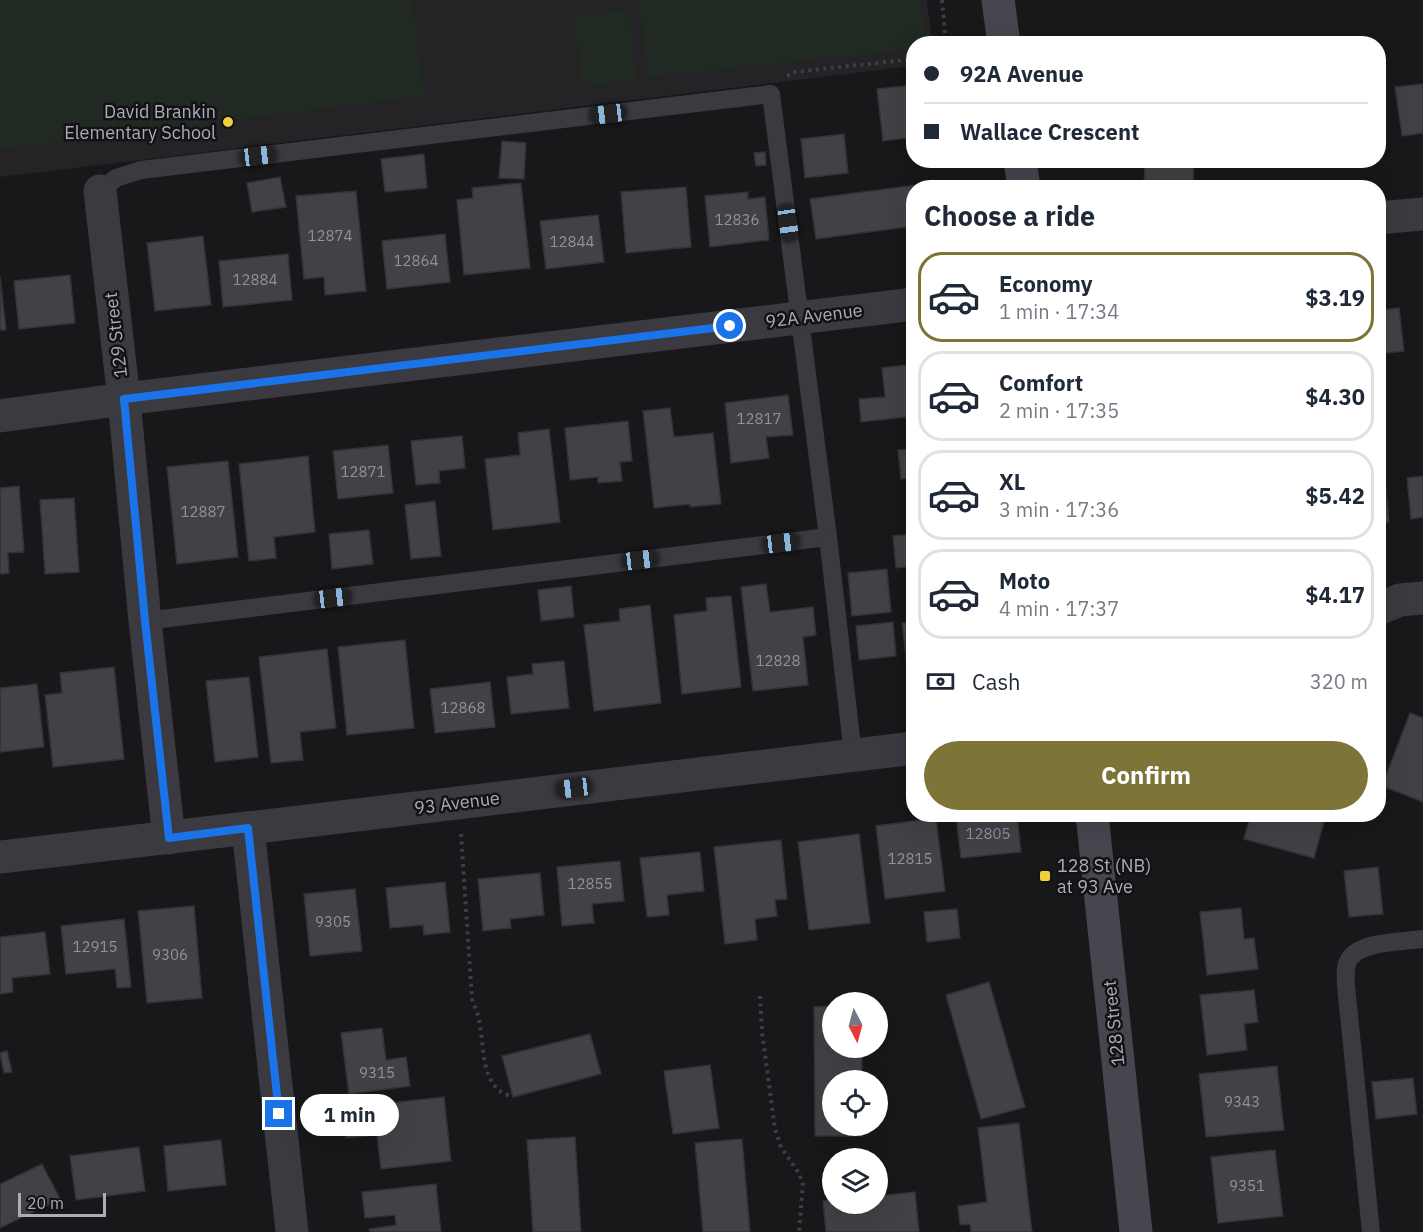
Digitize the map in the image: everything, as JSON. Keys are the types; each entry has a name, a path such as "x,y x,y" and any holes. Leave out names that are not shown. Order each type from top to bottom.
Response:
{"main road":[{"path":"998,0 1003,36"},
{"name":"128 Street","path":"1093,822 1136,1232"}],"street":[{"name":"129 Street","path":"100,191 124,399 169,838"},
{"path":"1386,217 1423,214"},
{"name":"92A Avenue","path":"0,416 906,305"},
{"path":"1386,606 1400,600 1423,598"},
{"name":"93 Avenue","path":"0,857 906,749"},
{"path":"248,828 292,1232"}],"lane":[{"path":"100,191 116,178 141,170 771,94 828,537 853,755"},
{"path":"145,621 828,537"},
{"path":"1371,1232 1346,972 1349,959 1358,950 1372,945 1423,939"}],"path":[{"path":"942,0 945,36"},
{"path":"771,94 779,80 794,72 906,60"},
{"path":"460,826 472,999 480,1022 488,1073 499,1091 510,1096"},
{"path":"760,996 762,1032 775,1129 781,1147 803,1183 799,1232"}],"shaded area":[{"name":"David Brankin Elementary School","path":"0,0 927,0 931,36 906,36 906,67 0,177"},
{"path":"0,0 412,0 424,96 0,149"},
{"path":"639,0 921,0 925,36 906,36 906,50 647,77"},
{"path":"629,10 637,80 582,87 574,16"}],"building":[{"path":"1423,84 1423,133 1402,136 1395,87"},
{"path":"906,86 906,138 883,141 877,89"},
{"path":"844,134 848,173 805,178 801,139"},
{"path":"502,141 526,143 524,179 499,178"},
{"path":"765,152 766,165 756,166 754,153"},
{"path":"424,154 427,188 385,192 381,159"},
{"path":"1145,168 1194,168 1193,180 1144,180"},
{"path":"280,177 286,207 252,212 247,183"},
{"path":"521,183 530,268 464,275 457,200 473,198 472,188"},
{"path":"906,186 906,227 816,239 810,199"},
{"path":"686,187 691,247 626,253 621,192"},
{"path":"356,191 366,291 325,295 324,277 304,279 296,196"},
{"path":"748,192 748,199 765,197 769,240 710,247 705,196"},
{"path":"598,215 604,262 546,269 540,221"},
{"path":"445,234 450,282 387,289 382,241"},
{"path":"203,236 211,305 155,311 147,243"},
{"path":"288,254 292,300 223,307 219,261"},
{"path":"70,275 75,323 19,329 14,281"},
{"path":"0,276 6,330 0,330"},
{"path":"1399,308 1404,351 1386,353 1386,309"},
{"path":"906,365 906,417 861,422 859,399 885,397 882,368"},
{"path":"788,395 793,435 766,437 769,458 731,463 725,403"},
{"path":"670,408 674,437 713,433 721,504 690,507 690,504 654,508 643,411"},
{"path":"628,421 632,461 620,462 622,481 598,483 598,477 570,480 565,428"},
{"path":"549,429 560,522 493,530 485,459 520,455 518,433"},
{"path":"462,436 465,468 439,471 440,483 416,485 411,441"},
{"path":"388,445 393,493 338,499 333,451"},
{"path":"898,450 906,450 906,478 901,479"},
{"path":"308,456 315,532 274,537 276,558 249,561 239,464"},
{"path":"228,461 238,557 177,564 167,467"},
{"path":"1423,476 1423,517 1411,519 1407,478"},
{"path":"19,486 24,552 8,553 9,573 0,574 0,488"},
{"path":"1386,491 1389,522 1386,522"},
{"path":"74,498 79,572 45,574 40,500"},
{"path":"435,501 441,556 411,559 405,505"},
{"path":"369,530 373,564 332,569 329,534"},
{"path":"906,535 906,567 896,568 893,536"},
{"path":"887,569 891,612 852,616 848,573"},
{"path":"766,584 770,612 813,607 816,635 803,637 808,685 753,691 741,587"},
{"path":"571,586 574,617 541,621 538,590"},
{"path":"731,596 741,687 682,694 674,615 707,611 706,598"},
{"path":"650,605 661,703 594,711 584,625 620,621 619,609"},
{"path":"893,622 896,656 859,660 856,626"},
{"path":"902,623 906,623 906,656"},
{"path":"405,640 414,728 347,735 338,647"},
{"path":"327,649 336,728 300,732 303,760 271,763 259,657"},
{"path":"564,661 569,708 511,714 507,677 533,674 532,664"},
{"path":"114,667 124,759 53,767 45,695 62,693 60,673"},
{"path":"249,677 258,757 215,762 206,681"},
{"path":"490,682 495,727 435,733 430,689"},
{"path":"37,684 44,747 0,752 0,688"},
{"path":"1410,713 1423,718 1423,802 1386,788 1386,776"},
{"path":"906,822 936,822 945,891 885,899 876,826"},
{"path":"957,822 1018,822 1021,852 961,858"},
{"path":"1249,822 1324,822 1314,858 1244,839"},
{"path":"859,834 870,923 809,930 798,842"},
{"path":"781,840 787,899 775,900 777,916 755,919 757,940 725,944 714,847"},
{"path":"700,852 704,891 667,895 669,915 647,917 640,858"},
{"path":"620,861 624,901 592,904 594,923 562,926 557,867"},
{"path":"1378,867 1383,914 1349,917 1344,871"},
{"path":"540,873 544,915 510,919 511,928 483,931 478,879"},
{"path":"445,882 450,932 424,935 423,925 390,928 386,888"},
{"path":"355,889 362,951 310,956 304,894"},
{"path":"194,906 202,998 147,1003 138,911"},
{"path":"1241,908 1244,939 1254,938 1258,969 1207,975 1200,912"},
{"path":"957,909 960,938 927,942 924,912"},
{"path":"124,919 131,987 117,988 115,969 66,974 61,926"},
{"path":"45,932 50,974 12,978 13,992 0,994 0,937"},
{"path":"989,982 1025,1107 981,1119 946,995"},
{"path":"1254,990 1258,1022 1244,1024 1247,1050 1207,1055 1200,995"},
{"path":"814,1007 822,1007 822,1058 862,1058 862,1070 822,1070 822,1136 815,1136"},
{"path":"382,1028 386,1060 406,1057 410,1086 349,1094 341,1033"},
{"path":"590,1034 601,1074 513,1097 502,1056"},
{"path":"7,1051 12,1072 4,1073 0,1053"},
{"path":"710,1065 719,1128 673,1134 664,1071"},
{"path":"1277,1066 1284,1130 1206,1137 1199,1074"},
{"path":"1413,1078 1417,1114 1376,1119 1372,1082"},
{"path":"444,1097 451,1161 381,1169 377,1135 346,1138 343,1108"},
{"path":"1019,1123 1032,1232 971,1232 970,1224 960,1225 958,1206 987,1202 978,1128"},
{"path":"575,1137 581,1232 533,1232 527,1140"},
{"path":"742,1139 750,1232 703,1232 695,1143"},
{"path":"221,1140 226,1185 168,1191 164,1146"},
{"path":"139,1147 145,1191 76,1200 70,1156"},
{"path":"1275,1150 1283,1216 1218,1223 1211,1157"},
{"path":"42,1164 60,1199 0,1228 0,1184"},
{"path":"436,1184 441,1232 370,1232 369,1229 396,1225 395,1215 365,1218 362,1192"},
{"path":"915,1192 919,1232 826,1232 824,1214 888,1214 888,1195"}],"place":[{"name":"David Brankin Elementary School","path":"228,122"},
{"name":"128 St (NB) at 93 Ave","path":"1045,876"}],"route":[{"path":"279,1114 248,828 169,838 124,399 730,326"}]}
